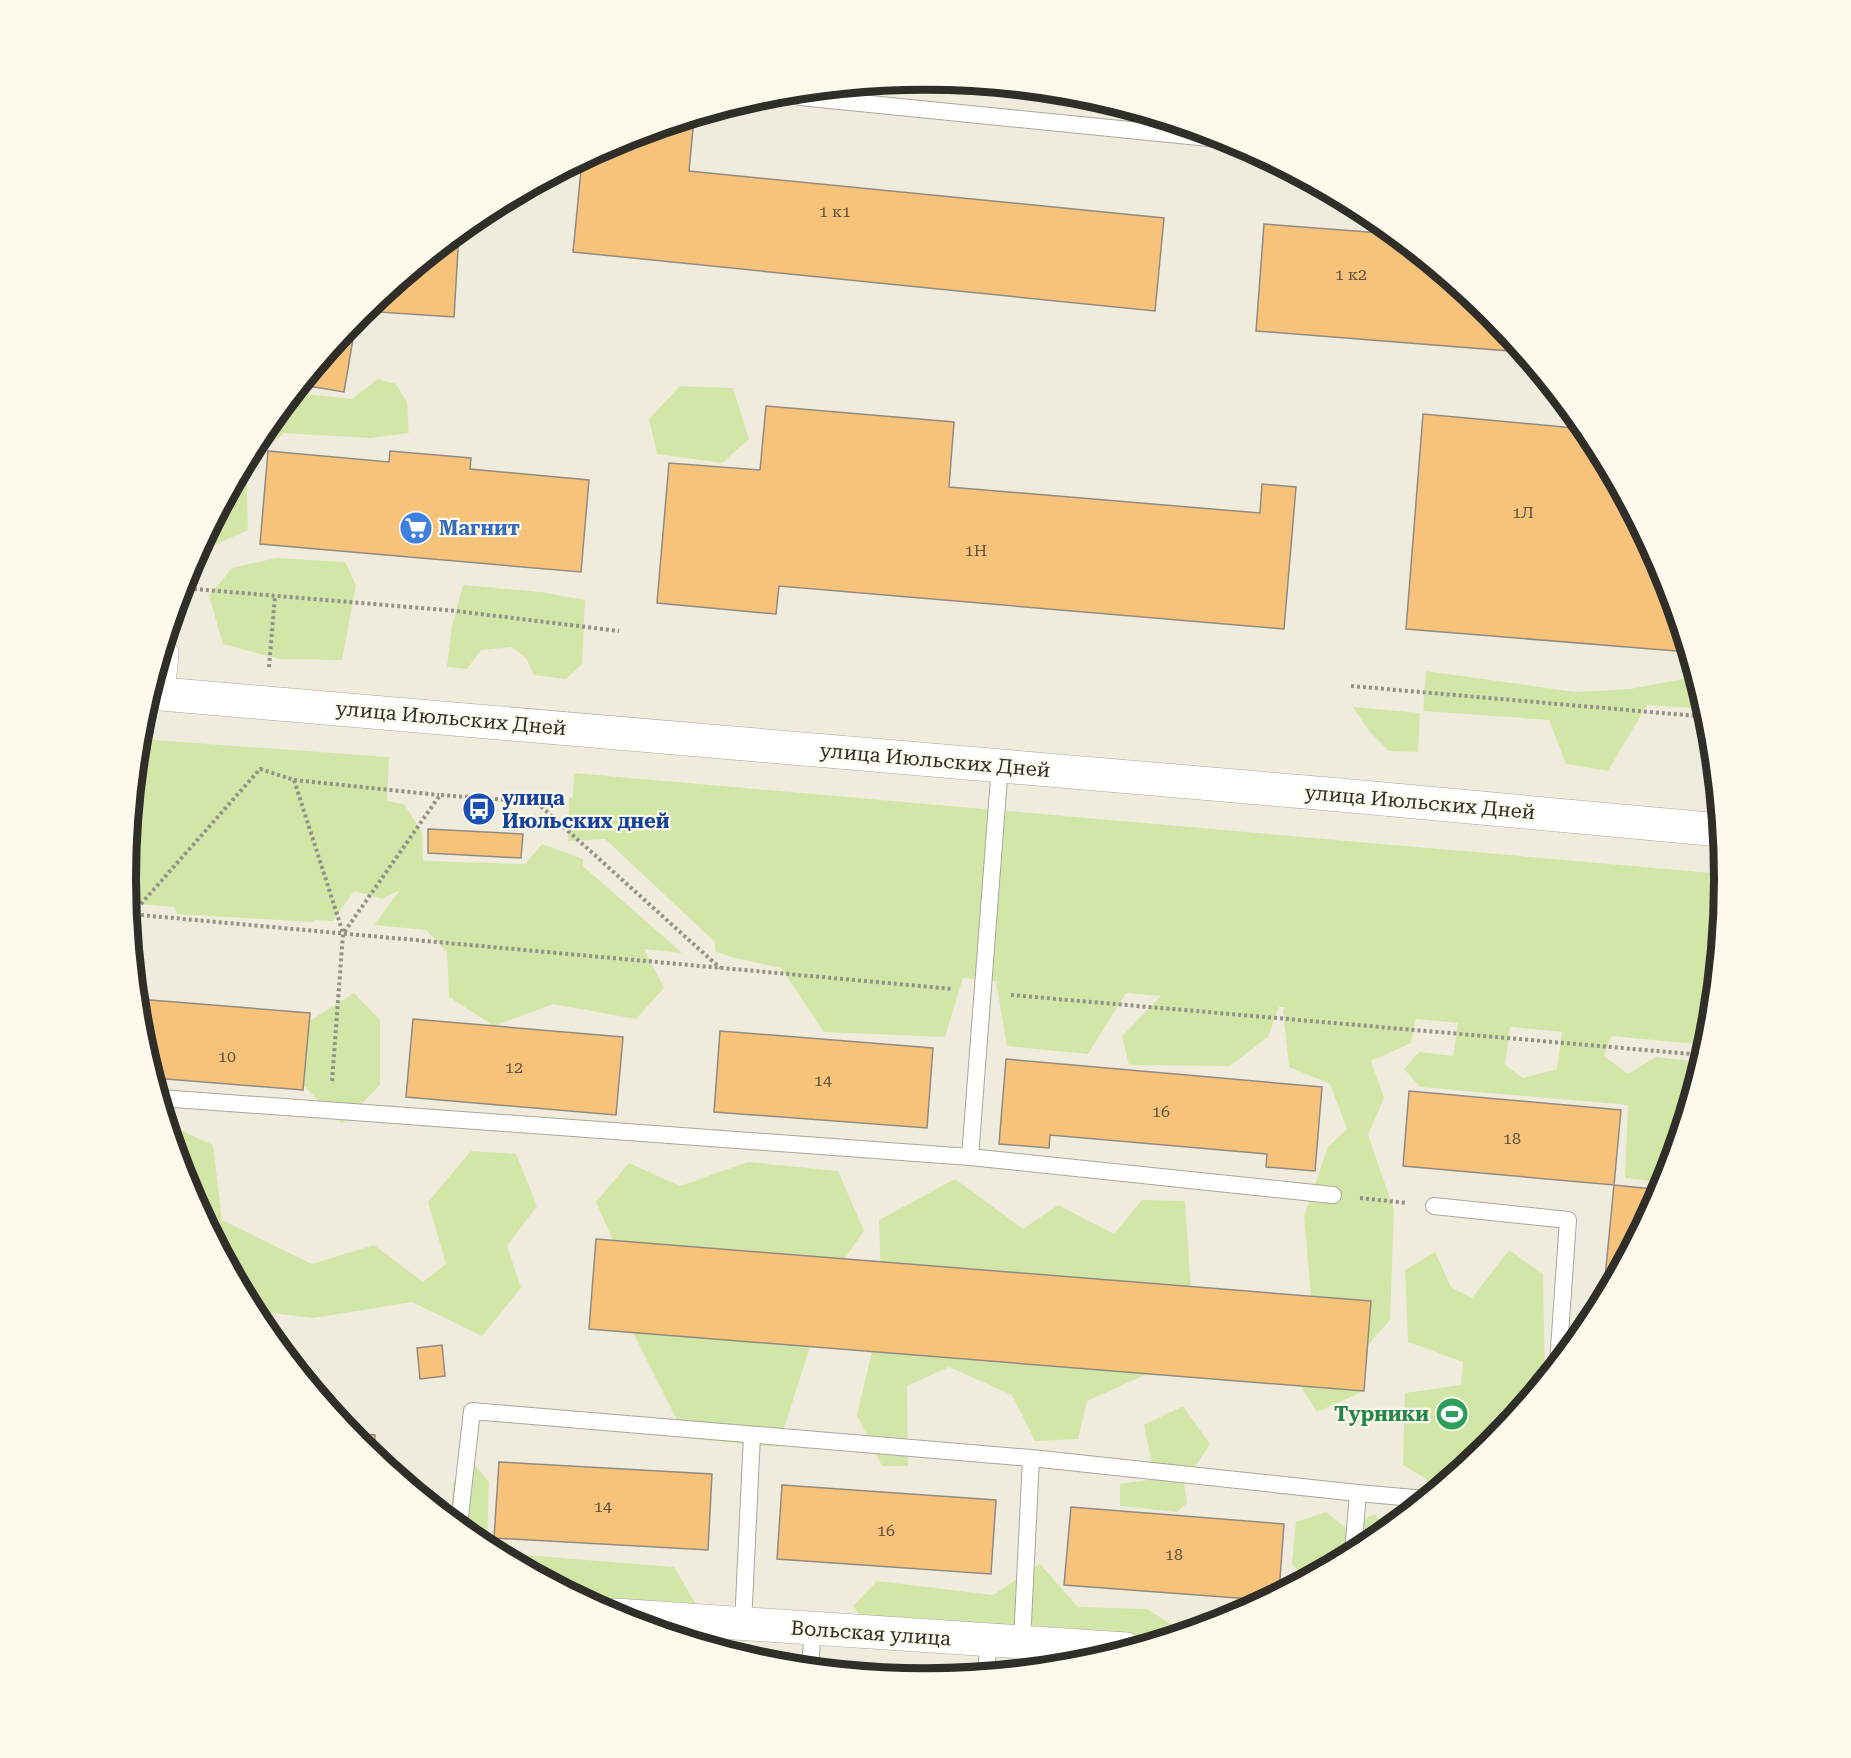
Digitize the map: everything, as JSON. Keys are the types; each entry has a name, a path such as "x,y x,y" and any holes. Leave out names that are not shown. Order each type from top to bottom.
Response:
{"street":[{"name":"улица Июльских Дней","path":"159,693 1000,765 1713,829"},
{"name":"Вольская улица","path":"649,1617 1100,1648"}],"lane":[{"path":"814,98 1190,136"},
{"path":"970,1157 1000,765"},
{"path":"168,1099 970,1157 1333,1195"},
{"path":"1434,1206 1568,1220 1559,1348"},
{"path":"460,1516 472,1411 1031,1458 1415,1498"},
{"path":"743,1624 752,1434"},
{"path":"1022,1642 1031,1458"},
{"path":"1354,1541 1358,1492"},
{"path":"811,1659 813,1628"},
{"path":"986,1665 988,1640"}],"path":[{"path":"192,589 456,611 619,631"},
{"path":"266,703 274,596"},
{"path":"1351,686 1697,716"},
{"path":"137,907 260,769 294,780 536,802 720,969"},
{"path":"294,780 343,934 330,1110"},
{"path":"343,934 440,795"},
{"path":"137,915 720,969 1694,1054"},
{"path":"1333,1195 1434,1206"}],"green space":[{"path":"378,379 396,384 407,402 409,433 370,438 284,433 262,452 304,394 352,399"},
{"path":"680,386 733,388 749,439 722,463 657,454 649,419"},
{"path":"246,477 248,530 210,547"},
{"path":"276,558 345,562 356,585 342,660 280,659 223,644 209,596 232,568"},
{"path":"463,585 541,592 585,600 582,664 566,679 534,675 526,658 512,647 481,650 467,669 447,667 452,626"},
{"path":"1426,671 1575,692 1630,689 1689,678 1695,708 1647,705 1608,771 1566,764 1549,720 1423,711"},
{"path":"1353,707 1420,713 1418,752 1389,751 1369,731"},
{"path":"149,740 389,757 387,801 404,804 422,832 423,861 525,864 542,844 583,859 583,866 682,953 644,949 664,988 636,1019 553,1004 494,1026 449,997 447,952 426,930 374,925 400,890 382,899 354,891 333,921 315,920 312,922 177,914 174,907 137,904 138,827"},
{"path":"574,773 1714,873 1713,931 1708,982 1697,1044 1611,1036 1604,1056 1628,1074 1656,1057 1693,1061 1688,1083 1673,1133 1654,1181 1625,1178 1628,1105 1420,1087 1404,1069 1419,1052 1453,1056 1458,1023 1416,1019 1411,1043 1371,1061 1384,1098 1368,1135 1394,1210 1390,1320 1361,1353 1364,1391 1317,1412 1298,1382 1311,1296 1304,1216 1328,1147 1347,1129 1330,1084 1289,1067 1283,1011 1285,1007 1279,1007 1268,1037 1230,1066 1129,1065 1122,1036 1161,996 1126,993 1088,1054 1007,1046 996,981 963,978 945,1037 824,1032 781,968 731,957 715,951 715,942 605,839 568,841 569,799 573,796","holes":["1510,1027 1562,1032 1557,1069 1523,1078 1505,1065"]},
{"path":"354,993 380,1020 380,1085 342,1124 304,1086 308,1022"},
{"path":"177,1128 213,1145 222,1220 312,1264 374,1245 423,1282 446,1264 428,1202 471,1151 516,1154 537,1206 507,1246 521,1288 482,1336 412,1302 313,1318 266,1312 218,1228"},
{"path":"748,1162 838,1171 864,1231 833,1275 778,1447 686,1438 616,1299 624,1265 596,1202 629,1163 680,1186"},
{"path":"955,1179 1023,1229 1058,1205 1114,1234 1142,1200 1185,1201 1191,1289 1156,1370 1087,1401 1078,1439 1035,1441 1012,1395 949,1367 907,1386 908,1466 882,1466 857,1415 882,1309 879,1220"},
{"path":"1509,1250 1543,1274 1545,1367 1521,1396 1492,1420 1497,1423 1483,1437 1433,1483 1403,1465 1405,1393 1461,1385 1463,1362 1408,1342 1405,1270 1435,1252 1451,1287 1472,1298"},
{"path":"1183,1406 1210,1444 1184,1483 1187,1503 1177,1512 1120,1506 1120,1484 1155,1479 1144,1425"},
{"path":"474,1464 489,1482 487,1535 452,1510 453,1482"},
{"path":"1326,1512 1346,1528 1375,1514 1381,1523 1300,1573 1292,1564 1296,1522"},
{"path":"519,1555 674,1567 700,1611 643,1615 577,1587"},
{"path":"1040,1564 1078,1607 1147,1609 1176,1627 1130,1641 1074,1654 879,1640 853,1606 877,1581 993,1595"}],"building":[{"path":"693,125 689,171 1164,218 1155,311 573,252 581,169 624,150"},
{"path":"1264,224 1378,233 1446,286 1512,351 1256,331"},
{"path":"458,243 454,317 378,312 405,286"},
{"path":"351,339 353,339 344,392 310,386"},
{"path":"766,406 954,422 949,487 1260,513 1262,484 1296,487 1284,629 779,586 776,614 657,603 669,463 760,470"},
{"path":"1423,414 1572,428 1609,485 1633,530 1673,625 1681,651 1406,629"},
{"path":"268,451 389,462 390,451 471,458 470,469 589,480 581,572 260,544"},
{"path":"428,829 523,834 521,858 428,853"},
{"path":"146,1000 310,1013 303,1090 162,1079"},
{"path":"413,1019 623,1037 616,1115 406,1097"},
{"path":"720,1031 933,1048 927,1128 714,1112"},
{"path":"1006,1059 1322,1087 1315,1171 1266,1167 1267,1154 1050,1135 1049,1148 999,1144"},
{"path":"1409,1091 1621,1110 1614,1185 1403,1166"},
{"path":"1614,1185 1651,1189 1633,1228 1605,1281"},
{"path":"596,1239 1371,1301 1364,1391 589,1329"},
{"path":"442,1345 445,1376 420,1379 417,1348"},
{"path":"365,1434 375,1435 375,1443"},
{"path":"499,1462 712,1474 708,1550 494,1538"},
{"path":"782,1485 996,1500 991,1574 777,1559"},
{"path":"1071,1507 1284,1524 1280,1584 1248,1599 1064,1585"}],"place":[{"name":"Магнит","path":"416,528"},
{"name":"улица Июльских дней","path":"479,809"},
{"name":"Турники","path":"1452,1414"}]}
